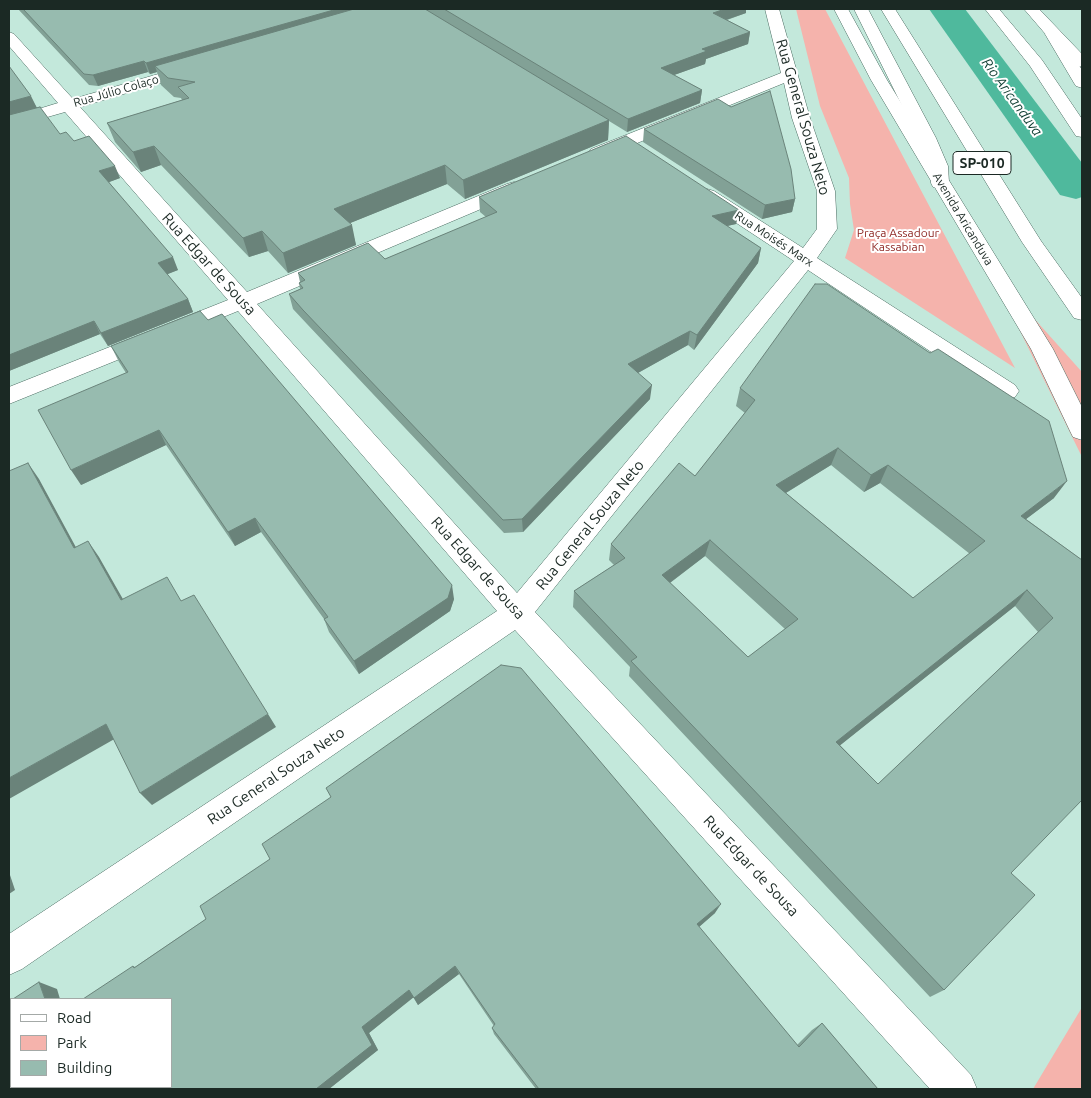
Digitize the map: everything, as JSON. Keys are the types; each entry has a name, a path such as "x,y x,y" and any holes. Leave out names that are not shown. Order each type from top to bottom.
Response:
{"main road":[{"name":"Rua General Souza Neto","path":"9,956 518,613 806,260 828,229 826,191 811,149 789,75 772,9"},
{"name":"Avenida Aricanduva","path":"841,9 879,80 1042,349 1082,431"},
{"path":"861,9 927,138 939,166 940,183"},
{"name":"SP-010","path":"888,9 1032,242 1082,313"},
{"path":"992,9 1036,63 1082,132"},
{"path":"1031,9 1082,62"},
{"path":"1053,34 1082,83"},
{"name":"Rua Edgar de Sousa","path":"9,37 518,613 957,1089"},
{"name":"Rua Júlio Colaço","path":"9,123 208,64"},
{"path":"580,160 789,75"},
{"path":"9,396 242,302 534,179"},
{"name":"Rua Moisés Marx","path":"691,184 1007,391"}],"green space":[{"name":"Praça Assadour Kassabian","path":"796,9 825,9 1015,368 845,258 854,230 849,178 820,106"},
{"path":"989,268 1082,372 1082,457"},
{"path":"1082,1002 1082,1089 1033,1089 1081,1009"}],"building":[{"path":"23,9 337,9 146,63 144,61 93,75 84,74"},
{"path":"354,9 425,9 609,120 463,180 445,165 334,209 352,225 283,253 262,231 243,238 154,146 133,152 107,123 189,98 178,87 195,82 168,78 155,66"},
{"path":"444,9 725,9 713,13 750,32 702,49 707,51 661,68 702,90 628,119"},
{"path":"9,66 31,96 9,102"},
{"path":"770,91 791,169 795,199 765,205 644,129 718,99 731,107"},
{"path":"40,107 60,134 66,132 74,141 89,136 115,166 99,171 173,257 158,263 188,299 101,333 94,321 9,355 9,115"},
{"path":"626,136 739,210 712,216 761,248 697,335 690,331 628,364 652,385 522,519 503,520 289,294 303,288 299,283 305,280 298,273 368,243 385,259 497,212 479,197"},
{"path":"815,284 827,284 930,353 938,349 1049,421 1067,481 1021,516 1082,560 1082,800 1011,873 1035,895 944,990 631,661 637,657 574,591 625,558 611,544 679,463 695,476 755,400 740,388","holes":["838,448 871,475 888,465 985,541 913,598 776,485","710,540 798,619 748,657 662,575","1027,590 1053,618 878,784 836,742"]},
{"path":"200,311 208,320 222,314 452,585 448,598 354,661 324,619 328,617 255,518 228,532 159,430 71,470 38,410 128,372 111,346"},
{"path":"28,463 74,548 88,541 121,600 167,577 181,601 194,595 268,714 140,793 106,724 9,778 9,471"},
{"path":"501,665 521,668 721,904 697,924 799,1047 822,1023 878,1089 539,1089 492,1028 495,1024 455,966 414,998 409,990 362,1027 372,1045 316,1089 48,1089 172,1088 172,998 85,998 133,966 134,968 206,919 200,906 270,859 262,844 331,797 326,788"},
{"path":"39,982 45,998 15,998"},
{"path":"9,1002 10,1088 40,1088 39,1089 9,1089"}],"waterway":[{"name":"Rio Aricanduva","path":"947,9 1076,185"}]}
